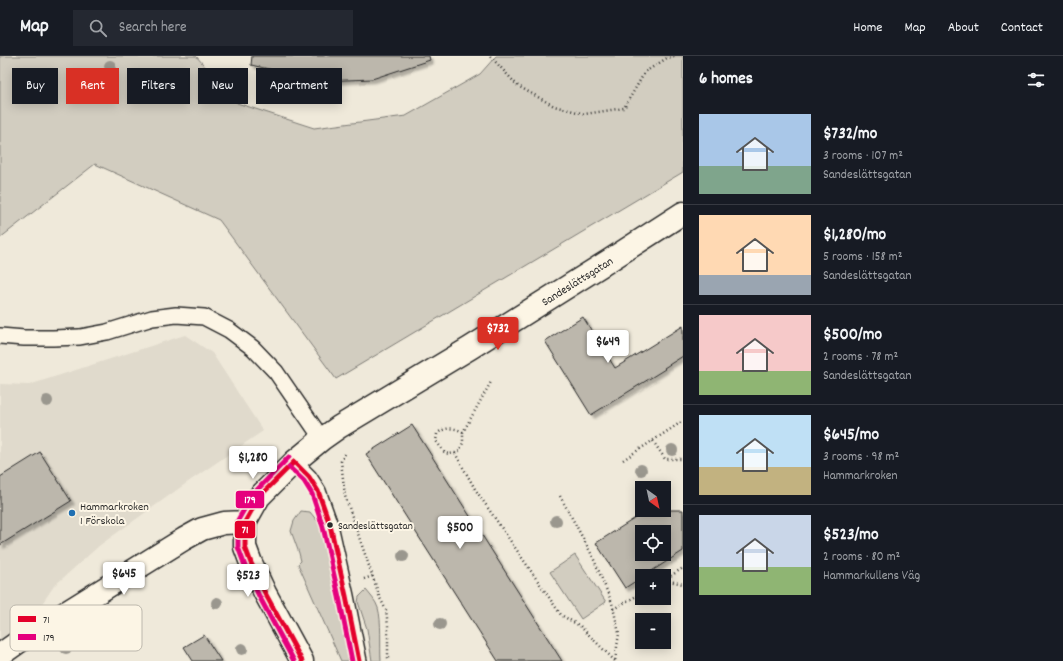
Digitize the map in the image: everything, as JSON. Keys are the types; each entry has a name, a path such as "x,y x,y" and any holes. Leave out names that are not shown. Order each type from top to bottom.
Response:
{"street":[{"name":"Sandeslättsgatan","path":"245,522 259,497 294,462 331,433 470,348 683,213"},
{"path":"77,605 202,529 224,523 245,522 245,547 251,563 265,593 302,661"},
{"path":"0,655 10,647"}],"lane":[{"path":"0,336 54,338 80,336 107,332 152,318 176,315 204,317 229,330 253,348 331,433"},
{"path":"294,462 309,477 318,491 330,525 359,661"}],"path":[{"path":"490,56 518,86 554,106 586,114 624,108 645,72 668,58 676,56"},
{"path":"463,432 450,428 440,431 437,434 436,441 445,453 455,453 459,450 463,443 463,432 491,382"},
{"path":"623,460 683,421"},
{"path":"331,433 353,448 346,452 342,462 343,479 346,496 380,598 386,610 388,626 388,661"},
{"path":"653,441 665,459 683,459"},
{"path":"455,453 475,489 562,615 580,626 615,661"},
{"path":"560,496 592,555 612,603 619,633 615,661"},
{"path":"671,576 683,568"},
{"path":"671,581 683,584"},
{"path":"613,609 635,597"}],"shaded area":[{"path":"0,56 196,56 206,68 198,68 198,104 240,104 314,128 406,116 480,74 496,56 683,56 683,172 336,379 219,220 95,164 0,238"},
{"name":"Hammarkroken 1 Förskola","path":"185,335 212,353 263,431 100,545 54,586 41,605 10,605 10,633 0,640 0,384 29,385"},
{"path":"301,511 310,512 318,522 333,564 352,661 341,661 298,564 301,561 291,531 294,521"},
{"path":"575,555 606,602 581,619 550,572"},
{"path":"366,590 373,598 378,608 381,661 372,661 367,629 358,602 359,597"}],"building":[{"path":"252,56 429,56 430,60 372,79 342,80 342,68 264,68 251,65"},
{"path":"583,317 615,368 683,326 683,356 664,368 665,369 591,415 545,341"},
{"path":"412,425 562,661 498,661 366,454"},
{"path":"40,452 71,501 0,545 0,477"},
{"path":"671,510 683,510 683,551 671,559 671,525 635,525 635,561 667,561 655,569 635,569 635,582 625,588 596,543 637,517 671,517"},
{"path":"204,635 221,661 193,661 184,647"}],"transit line":[{"name":"179","path":"289,457 253,494 238,520 238,547 259,596 294,661"},
{"name":"71","path":"294,462 259,497 245,522 245,547 265,593 302,661"},
{"name":"71","path":"294,462 309,477 318,491 330,525 359,661"},
{"name":"179","path":"289,467 304,481 312,494 323,527 352,661"}],"place":[{"name":"Hammarkroken 1 Förskola","path":"72,513"},
{"name":"Sandeslättsgatan","path":"330,525"}]}
